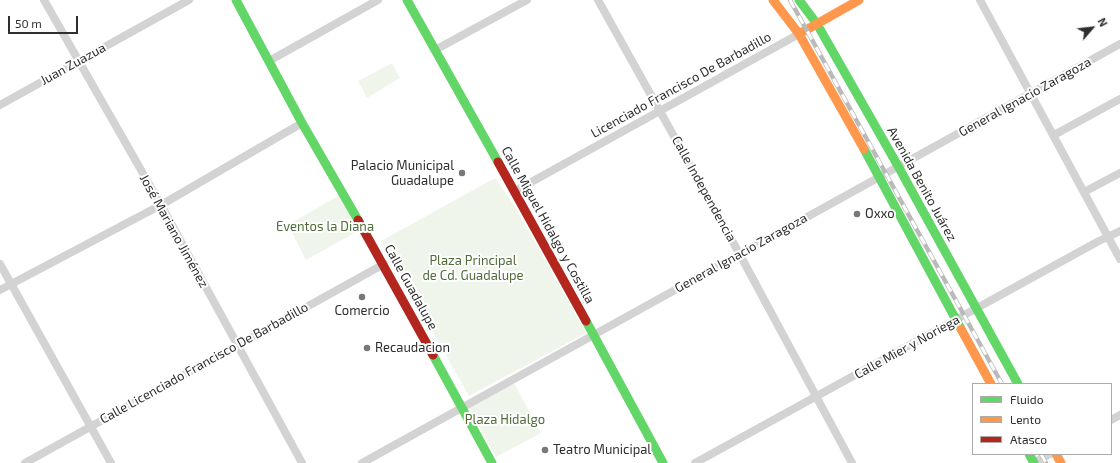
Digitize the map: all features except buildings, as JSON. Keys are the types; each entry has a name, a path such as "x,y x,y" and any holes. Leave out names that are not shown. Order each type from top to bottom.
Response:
{"street":[{"name":"José Mariano Jiménez","path":"44,0 78,62 161,205 302,463"},
{"name":"Juan Zuazua","path":"0,105 189,0"},
{"name":"Calle Guadalupe","path":"236,0 302,123 384,264 492,463"},
{"path":"269,61 378,0"},
{"name":"Calle Miguel Hidalgo y Costilla","path":"407,0 515,191 663,463"},
{"path":"436,50 527,0"},
{"name":"Calle Independencia","path":"598,0 739,253 852,463"},
{"path":"773,0 799,34 879,176 990,383"},
{"name":"Avenida Benito Juárez","path":"799,0 817,24 898,166 1017,383"},
{"name":"Licenciado Francisco De Barbadillo","path":"515,191 859,0"},
{"path":"980,0 1120,259"},
{"name":"General Ignacio Zaragoza","path":"362,463 739,253 1120,44"},
{"path":"1054,135 1120,99"},
{"path":"0,290 161,205 302,123"},
{"path":"1084,192 1120,172"},
{"name":"Calle Mier y Noriega","path":"695,463 1108,236 1120,231"},
{"path":"0,264 91,426 110,463"},
{"name":"Calle Licenciado Francisco De Barbadillo","path":"25,463 384,264"},
{"path":"1033,463 1048,455"}],"green space":[{"path":"392,63 400,78 367,98 358,81"},
{"name":"Plaza Principal de Cd. Guadalupe","path":"495,178 516,208 586,333 469,396 381,241"},
{"name":"Eventos la Diana","path":"340,195 360,230 306,260 288,225"},
{"name":"Plaza Hidalgo","path":"514,383 541,433 496,457 469,408"}],"railway":[{"path":"790,0 1001,383"},
{"path":"1042,455 1046,463"}],"traffic: fast":[{"path":"236,0 302,123 358,220"},
{"path":"407,0 498,162"},
{"path":"799,0 817,24 898,166 1017,383"},
{"path":"864,149 961,329"},
{"path":"586,321 663,463"},
{"path":"433,355 492,463"},
{"path":"1030,455 1034,463"}],"traffic: slow":[{"path":"773,0 799,34 864,149"},
{"path":"799,34 859,0"},
{"path":"961,329 990,383"},
{"path":"1057,455 1061,463"}],"traffic: jam":[{"path":"498,162 586,321"},
{"path":"358,220 433,355"}],"place":[{"name":"Palacio Municipal Guadalupe","path":"462,173"},
{"name":"Oxxo","path":"857,214"},
{"name":"Comercio","path":"362,297"},
{"name":"Recaudacion","path":"367,348"},
{"name":"Teatro Municipal","path":"545,450"}]}
